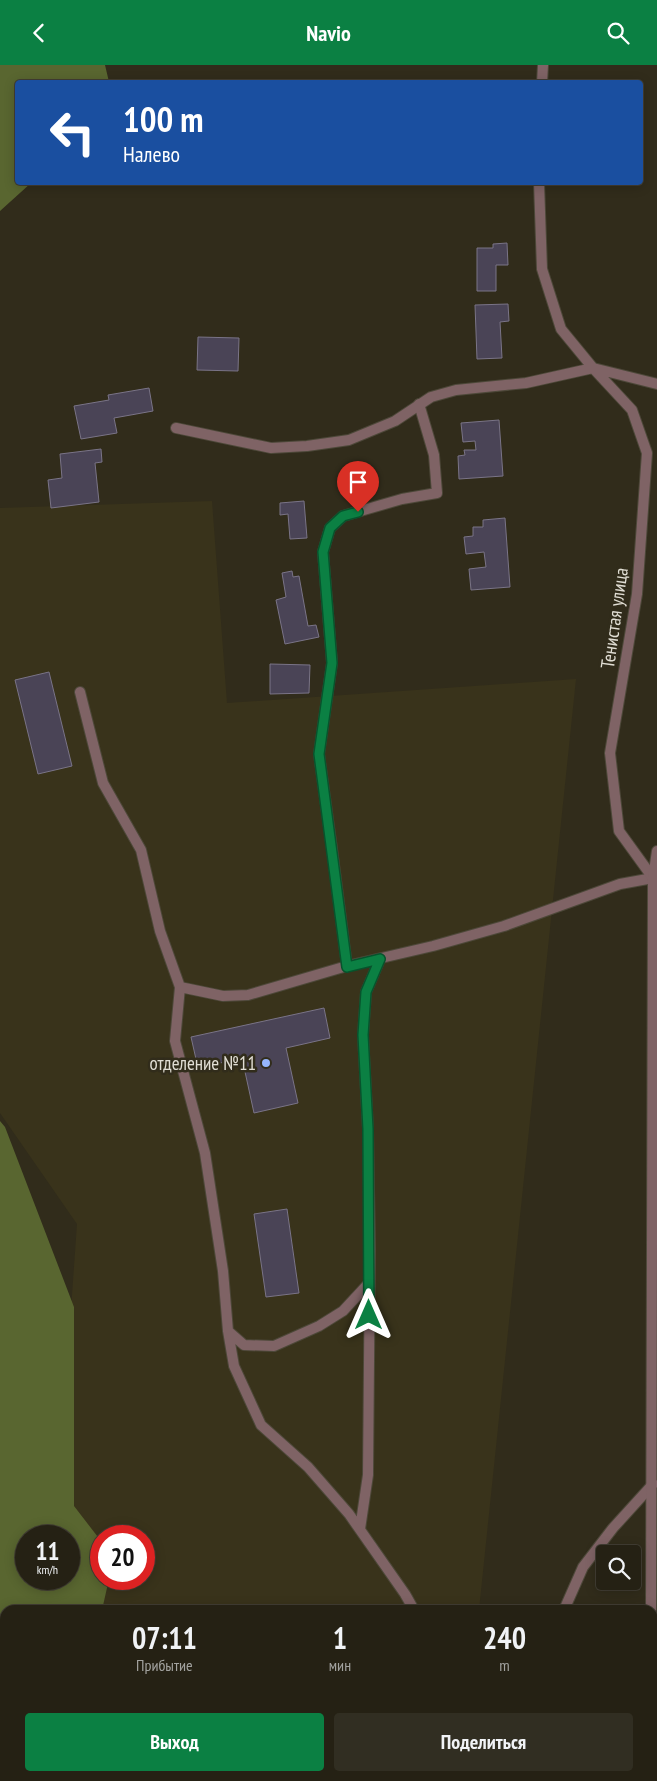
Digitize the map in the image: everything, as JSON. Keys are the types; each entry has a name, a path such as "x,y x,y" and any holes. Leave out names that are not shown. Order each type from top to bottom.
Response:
{"street":[{"path":"542,80 543,65"},
{"name":"Тенистая улица","path":"539,185 542,269 561,329 593,368 632,410 647,453 637,594 610,753 619,831 652,878"},
{"path":"176,429 271,448 307,446 349,440 395,421 430,397 456,390 526,383 593,368 657,384"},
{"path":"347,967 319,754 332,663 323,552 330,528 343,516 402,499 436,493 434,455 419,405"},
{"path":"80,692 103,783 141,850 160,931 180,987 175,1041 205,1153 223,1271 228,1331 234,1366 261,1425 308,1467 350,1514 411,1605"},
{"path":"651,1605 653,1484 652,878 657,851"},
{"path":"180,987 222,997 248,995 504,926 620,884 652,878"},
{"path":"360,1529 368,1475 370,1283 368,1129 363,1035 366,992 380,959"},
{"path":"228,1331 244,1345 274,1346 319,1326 343,1311 370,1283"},
{"path":"566,1605 583,1567 613,1528 653,1484"}],"shaded area":[{"path":"212,501 227,703 576,679 480,1605 53,1605 62,1590 80,1590 80,1525 56,1525 77,1224 0,1113 0,508"}],"green space":[{"path":"0,65 105,65 109,80 15,80 15,185 29,185 0,211"},
{"path":"0,1121 5,1127 74,1307 74,1506 90,1527 90,1590 107,1590 103,1605 0,1605"}],"building":[{"path":"507,243 508,265 496,265 496,291 477,291 477,248 493,248 493,244"},
{"path":"508,304 509,321 500,322 502,358 477,359 475,305"},
{"path":"198,337 239,338 238,371 197,370"},
{"path":"149,388 153,411 114,418 117,433 81,439 74,406 109,400 108,395"},
{"path":"499,420 503,476 459,479 458,456 465,455 464,450 476,450 475,441 463,442 461,423"},
{"path":"101,449 102,462 95,463 99,502 51,508 48,480 62,478 60,454"},
{"path":"304,501 307,538 290,539 288,514 280,515 280,503"},
{"path":"505,518 510,587 471,590 469,569 486,567 484,552 466,554 464,537 473,536 473,527 483,527 483,520"},
{"path":"292,571 293,577 299,576 308,626 316,625 319,637 285,644 276,600 286,597 282,573"},
{"path":"270,664 310,665 309,693 270,694"},
{"path":"49,672 72,766 38,774 15,680"},
{"name":"отделение №11","path":"324,1008 330,1038 286,1048 298,1103 254,1113 242,1058 198,1068 191,1037"},
{"path":"287,1209 299,1293 266,1297 254,1214"}],"place":[{"name":"отделение №11","path":"266,1063"}],"route":[{"path":"358,512 343,516 330,528 323,552 332,663 319,754 347,967 380,959 366,992 363,1035 368,1129 369,1315"}]}
